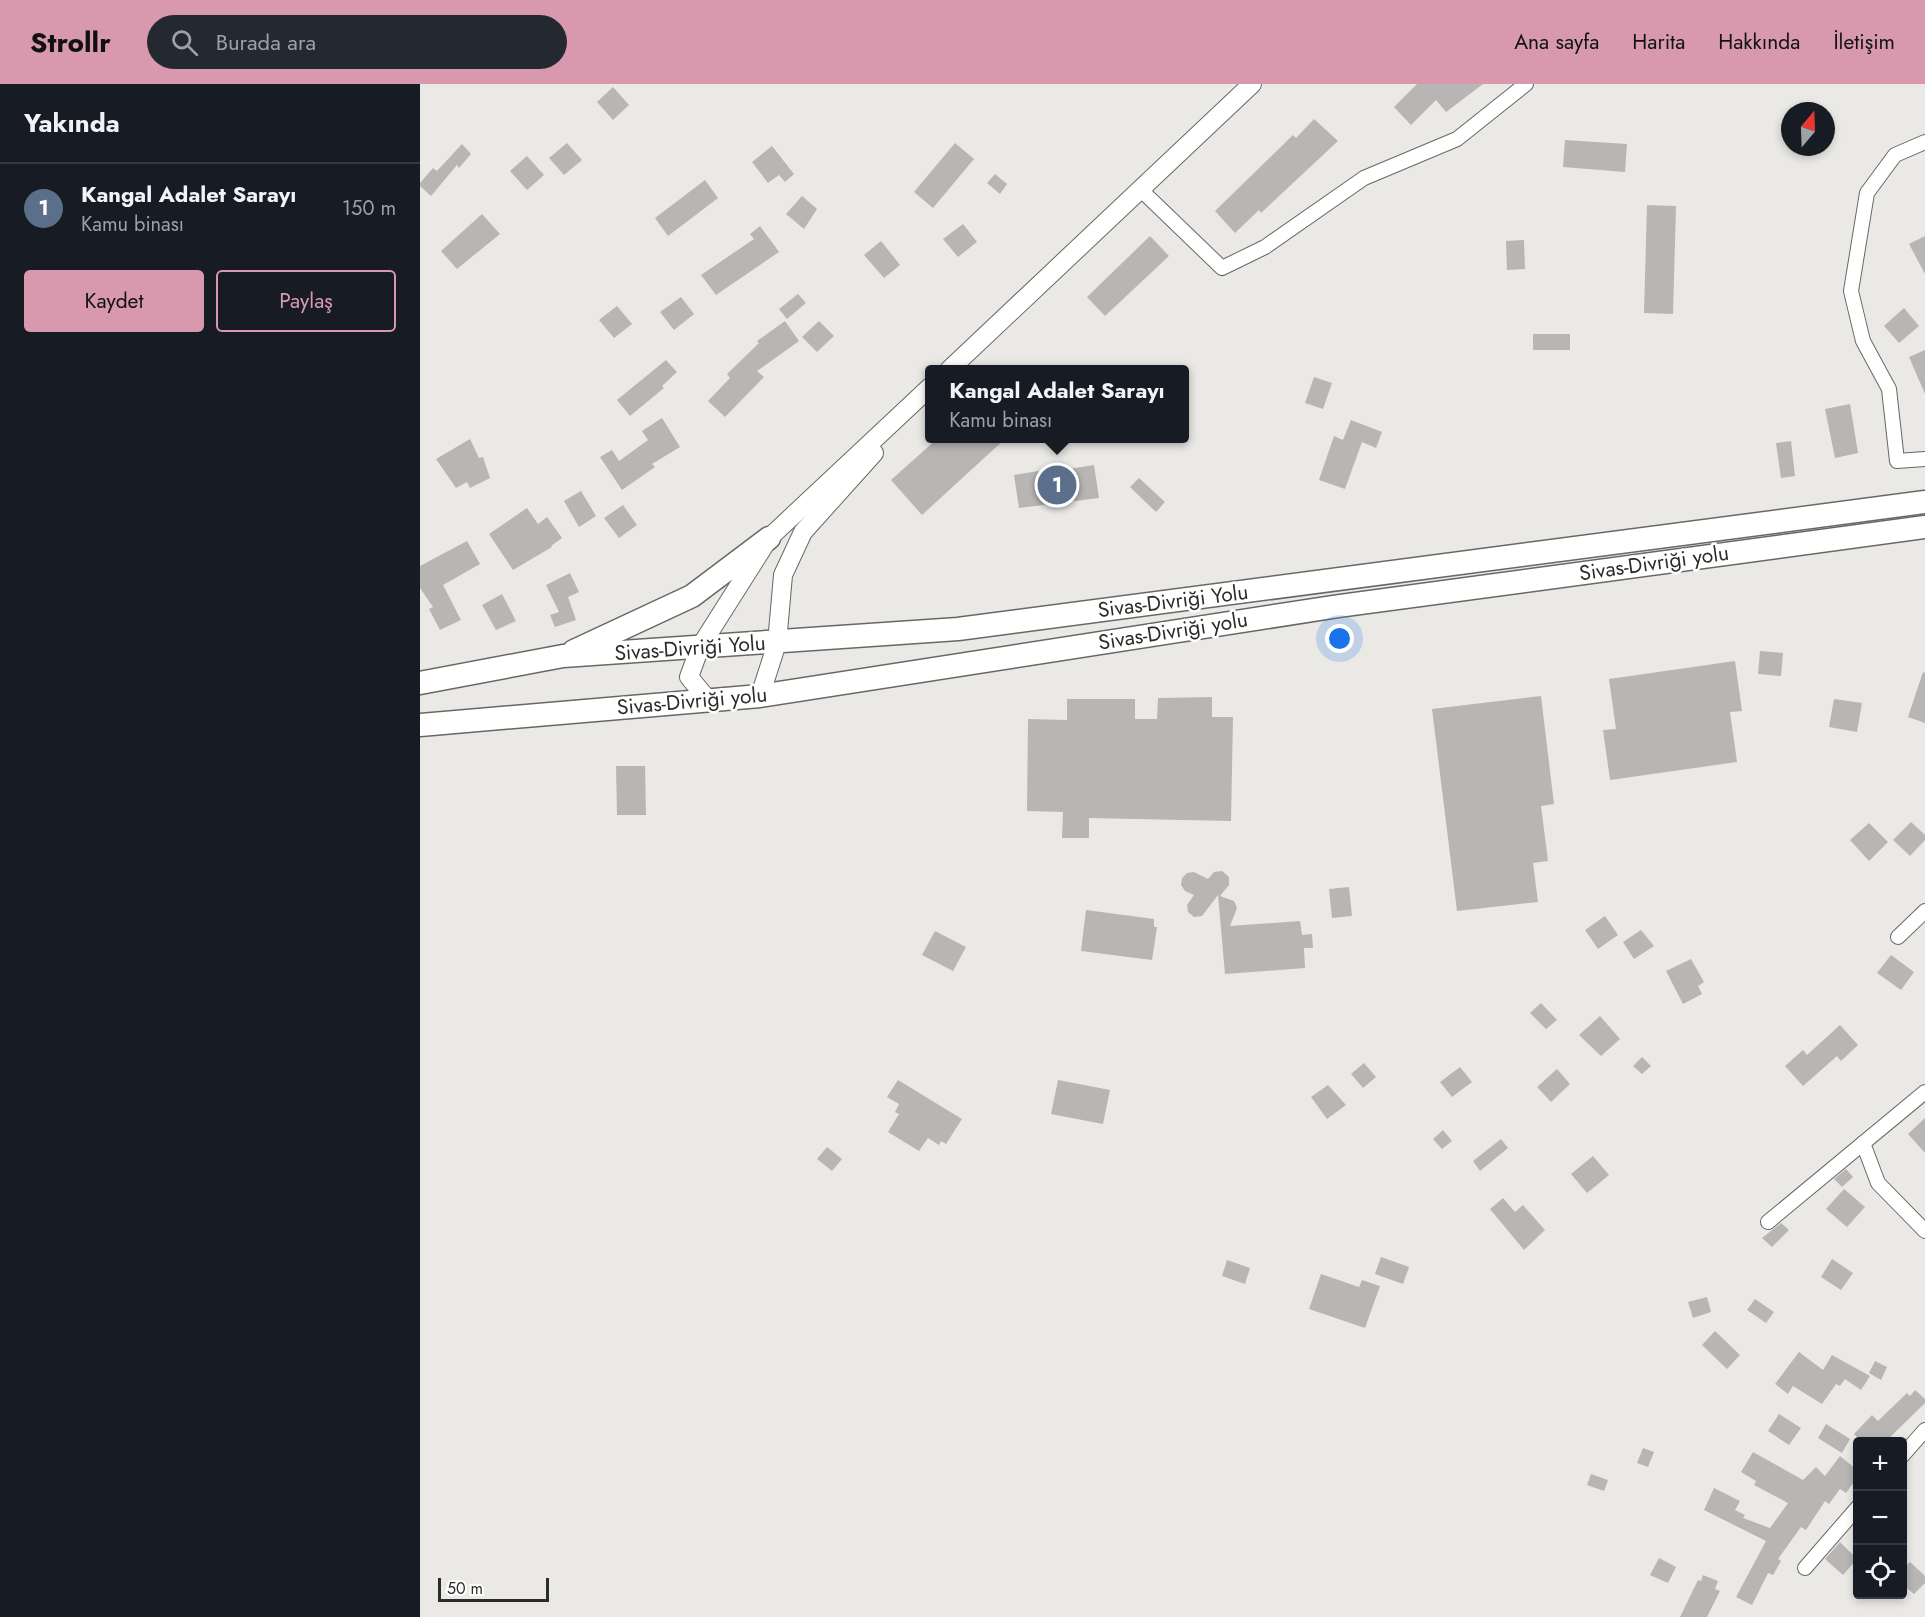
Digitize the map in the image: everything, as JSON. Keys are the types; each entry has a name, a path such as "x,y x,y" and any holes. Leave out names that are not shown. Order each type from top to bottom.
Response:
{"main road":[{"name":"Sivas-Divriği Yolu","path":"420,683 563,656 958,629 1925,502"},
{"name":"Sivas-Divriği yolu","path":"420,725 760,696 1339,606 1925,527"},
{"path":"563,656 692,596 769,538"}],"street":[{"path":"954,365 1252,84"},
{"path":"1140,189 1222,268 1265,247 1364,178 1457,139 1526,84"},
{"path":"1925,142 1895,155 1867,193 1851,291 1863,340 1888,389 1897,461 1925,459"},
{"path":"708,700 689,676 700,647 769,538 925,394"},
{"path":"760,696 777,643 783,575 803,532 925,395"},
{"path":"1898,937 1925,911"},
{"path":"1768,1222 1925,1092"},
{"path":"1863,1143 1878,1183 1925,1231"},
{"path":"1907,1450 1925,1430"},
{"path":"1805,1568 1853,1513"}],"building":[{"path":"1417,84 1483,84 1446,112 1436,100 1411,125 1394,107"},
{"path":"613,87 629,105 613,120 597,102"},
{"path":"1314,119 1338,141 1261,213 1259,210 1235,233 1215,211 1293,135 1296,138"},
{"path":"1565,140 1627,144 1625,172 1563,167"},
{"path":"567,143 582,160 564,175 549,158"},
{"path":"955,143 974,159 933,208 914,192"},
{"path":"462,144 471,154 459,168 457,165 431,196 420,186 420,183 433,168 437,171"},
{"path":"772,146 794,174 785,182 779,175 768,183 752,162"},
{"path":"527,156 544,175 527,190 510,171"},
{"path":"995,174 1007,184 1000,194 987,183"},
{"path":"705,180 718,198 668,236 655,218"},
{"path":"802,196 817,209 804,229 786,214"},
{"path":"1647,205 1676,206 1673,314 1644,313"},
{"path":"482,214 500,234 457,269 441,251"},
{"path":"963,224 977,242 958,257 943,239"},
{"path":"760,226 779,252 716,295 701,275 754,239 750,234"},
{"path":"1150,236 1169,256 1105,316 1087,297"},
{"path":"1925,236 1925,274 1909,244"},
{"path":"1524,240 1525,269 1507,270 1506,241"},
{"path":"881,241 900,265 884,278 864,255"},
{"path":"798,294 806,303 787,319 779,309"},
{"path":"681,297 694,314 674,330 660,312"},
{"path":"617,306 632,324 614,338 599,320"},
{"path":"1904,308 1919,326 1899,343 1884,326"},
{"path":"785,321 799,341 757,371 764,377 725,417 708,401 730,378 727,374 759,343 757,341"},
{"path":"819,321 834,336 817,352 802,337"},
{"path":"1533,334 1570,334 1570,350 1533,350"},
{"path":"1925,350 1925,394 1909,357"},
{"path":"666,360 677,372 662,386 664,388 630,416 617,400"},
{"path":"1314,377 1332,383 1323,409 1305,403"},
{"path":"1850,404 1858,453 1835,458 1825,409"},
{"path":"662,418 680,447 652,464 655,467 622,490 600,457 612,450 619,461 648,440 642,431"},
{"path":"1351,420 1382,432 1376,448 1362,442 1345,489 1319,480 1334,436 1343,440"},
{"path":"470,439 479,458 483,457 490,478 470,488 467,482 456,488 436,459"},
{"path":"1791,441 1795,476 1781,478 1776,443"},
{"path":"932,443 1001,443 922,515 891,480"},
{"path":"1094,465 1099,498 1019,508 1014,475 1062,467 1063,470"},
{"path":"1139,478 1165,502 1156,512 1130,487"},
{"path":"581,491 596,516 579,527 564,501"},
{"path":"623,505 637,525 619,538 604,518"},
{"path":"527,508 538,524 547,517 562,538 552,547 513,570 489,534"},
{"path":"467,541 480,564 443,585 461,620 440,630 429,609 433,607 420,588 420,566"},
{"path":"570,573 579,592 568,597 576,620 555,627 550,615 559,612 546,585"},
{"path":"502,594 516,621 496,630 482,605"},
{"path":"1760,651 1783,653 1781,676 1758,674"},
{"path":"1735,661 1742,711 1730,712 1737,762 1610,780 1603,730 1616,729 1609,679"},
{"path":"1923,672 1925,673 1925,723 1908,717"},
{"path":"1541,696 1554,804 1541,806 1548,861 1533,863 1538,902 1457,911 1432,709"},
{"path":"1212,697 1212,717 1233,717 1231,821 1089,818 1089,838 1062,838 1063,812 1027,811 1028,719 1067,720 1067,699 1135,699 1135,719 1157,719 1158,698"},
{"path":"1834,699 1862,703 1857,732 1829,727"},
{"path":"616,766 645,766 646,815 617,815"},
{"path":"1911,822 1925,835 1925,840 1910,856 1893,840"},
{"path":"1869,823 1888,842 1869,861 1850,840"},
{"path":"1222,871 1229,877 1229,885 1220,896 1234,901 1237,908 1230,926 1300,921 1302,935 1312,934 1313,948 1304,948 1305,968 1225,974 1218,895 1202,916 1194,917 1188,912 1187,905 1194,895 1185,891 1181,885 1182,878 1187,873 1194,872 1208,879 1214,872"},
{"path":"1349,887 1352,916 1332,918 1329,889"},
{"path":"1086,910 1154,919 1154,927 1157,927 1152,960 1081,951"},
{"path":"1605,916 1618,935 1598,949 1585,930"},
{"path":"1641,930 1654,946 1634,959 1623,942"},
{"path":"935,931 966,947 953,971 922,955"},
{"path":"1891,955 1914,972 1901,990 1877,973"},
{"path":"1691,959 1704,982 1698,986 1702,994 1683,1004 1666,971"},
{"path":"1541,1003 1557,1020 1546,1029 1530,1013"},
{"path":"1600,1016 1620,1039 1601,1056 1579,1035"},
{"path":"1840,1025 1858,1045 1841,1061 1837,1056 1803,1086 1785,1066 1803,1050 1807,1055"},
{"path":"1642,1057 1651,1066 1642,1074 1633,1066"},
{"path":"1364,1063 1376,1077 1363,1088 1351,1074"},
{"path":"1460,1067 1472,1082 1452,1097 1440,1082"},
{"path":"1557,1069 1570,1084 1551,1102 1537,1087"},
{"path":"898,1080 962,1119 946,1144 941,1141 939,1145 928,1138 919,1151 888,1132 899,1114 895,1112 899,1104 887,1097"},
{"path":"1058,1080 1110,1090 1103,1124 1051,1114"},
{"path":"1328,1085 1346,1105 1327,1119 1311,1097"},
{"path":"1925,1118 1925,1153 1908,1134"},
{"path":"1443,1130 1452,1141 1442,1149 1433,1139"},
{"path":"1501,1139 1508,1148 1480,1171 1473,1161"},
{"path":"827,1147 842,1159 832,1171 817,1159"},
{"path":"1593,1156 1609,1175 1587,1193 1571,1174"},
{"path":"1846,1169 1853,1177 1842,1187 1834,1179"},
{"path":"1844,1189 1865,1207 1847,1227 1826,1209"},
{"path":"1503,1198 1515,1212 1523,1205 1545,1230 1524,1250 1490,1209"},
{"path":"1781,1223 1789,1230 1772,1247 1762,1238"},
{"path":"1381,1257 1409,1267 1403,1284 1375,1274"},
{"path":"1832,1259 1853,1273 1841,1290 1821,1277"},
{"path":"1227,1260 1250,1268 1245,1284 1222,1276"},
{"path":"1321,1274 1359,1287 1362,1280 1380,1286 1365,1328 1309,1309"},
{"path":"1707,1297 1711,1312 1693,1318 1688,1302"},
{"path":"1755,1299 1774,1312 1766,1323 1747,1310"},
{"path":"1715,1331 1740,1355 1727,1369 1702,1345"},
{"path":"1799,1352 1823,1370 1832,1355 1870,1376 1861,1390 1845,1379 1840,1386 1836,1384 1822,1404 1793,1386 1788,1394 1775,1384"},
{"path":"1875,1361 1887,1367 1881,1380 1869,1373"},
{"path":"1915,1390 1925,1399 1925,1403 1890,1437 1857,1437 1854,1434 1872,1415 1878,1421 1907,1393 1910,1396"},
{"path":"1779,1414 1801,1428 1789,1445 1768,1431"},
{"path":"1826,1424 1850,1439 1842,1453 1818,1438"},
{"path":"1643,1448 1654,1452 1648,1467 1637,1463"},
{"path":"1753,1452 1803,1480 1816,1467 1825,1476 1840,1456 1853,1467 1853,1483 1846,1493 1840,1489 1829,1504 1825,1501 1806,1530 1801,1527 1778,1559 1781,1561 1773,1575 1768,1573 1752,1605 1736,1597 1766,1541 1704,1510 1714,1488 1740,1501 1735,1510 1745,1515 1743,1518 1770,1528 1788,1503 1754,1485 1756,1481 1741,1472"},
{"path":"1591,1474 1608,1480 1604,1491 1587,1485"},
{"path":"1840,1542 1853,1555 1853,1564 1843,1575 1825,1559"},
{"path":"1659,1558 1676,1567 1668,1583 1650,1575"},
{"path":"1910,1562 1925,1576 1925,1583 1914,1594 1907,1588 1907,1565"},
{"path":"1703,1575 1718,1581 1715,1589 1720,1591 1707,1617 1680,1617 1698,1580 1701,1581"}],"place":[{"name":"Kangal Adalet Sarayı","path":"1057,485"}]}
